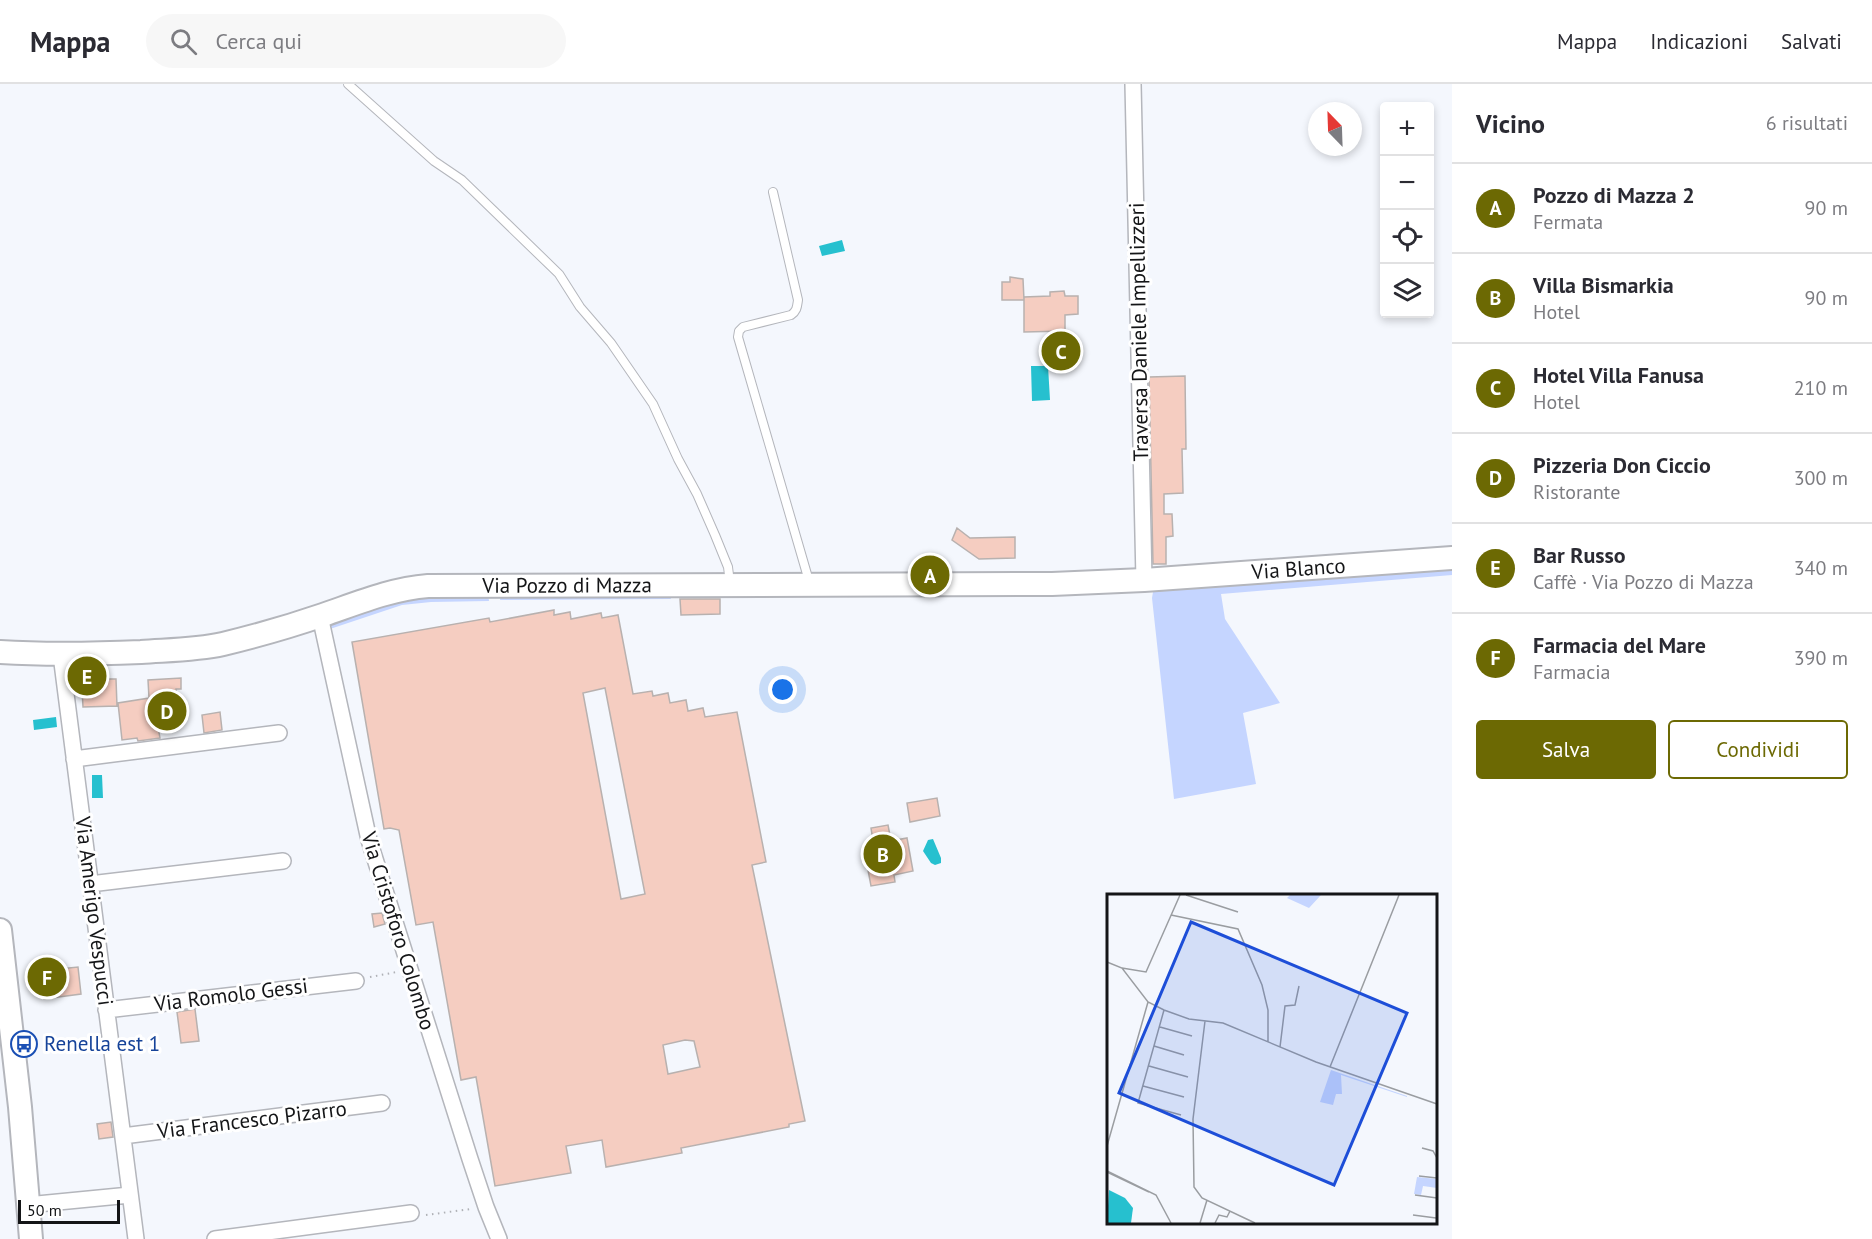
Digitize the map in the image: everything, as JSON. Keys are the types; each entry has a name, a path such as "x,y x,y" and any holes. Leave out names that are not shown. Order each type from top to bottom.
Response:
{"street":[{"name":"Traversa Daniele Impellizzeri","path":"1133,84 1144,580"},
{"name":"Via Blanco","path":"1144,580 1452,558"},
{"name":"Via Pozzo di Mazza","path":"0,652 61,655 195,649 232,642 320,616 385,593 428,586 1052,584 1144,580"},
{"name":"Via Cristoforo Colombo","path":"320,616 369,840 486,1207 499,1239"},
{"name":"Via Amerigo Vespucci","path":"61,655 136,1239"},
{"path":"74,759 279,734"},
{"path":"90,884 283,861"},
{"path":"0,930 20,1107 31,1239"},
{"name":"Via Romolo Gessi","path":"106,1010 356,981"},
{"name":"Via Francesco Pizarro","path":"123,1136 382,1103"},
{"path":"27,1205 130,1195"},
{"path":"215,1239 411,1214"}],"lane":[{"path":"348,84 434,161 462,180 559,274 653,404 678,459 698,494 728,567 731,586"},
{"path":"773,192 798,300 797,308 791,315 743,327 738,337 810,585"}],"path":[{"path":"356,981 361,978 409,970"},
{"path":"411,1214 423,1215 486,1207"}],"shaded area":[{"path":"842,240 845,251 822,256 819,246"},
{"path":"1031,366 1048,366 1050,400 1032,401"},
{"path":"1452,568 1452,575 1221,594 1225,619 1280,703 1243,713 1256,784 1174,799 1152,598 1156,589"},
{"path":"669,594 671,599 500,600 501,595"},
{"path":"430,595 488,595 489,601 402,605 330,629 332,622 393,601"},
{"path":"56,717 57,727 34,730 33,720"},
{"path":"92,775 102,775 103,798 92,798"},
{"path":"933,839 941,858 941,863 935,865 923,851 928,840"}],"building":[{"path":"1010,277 1023,279 1024,300 1002,300 1002,282 1010,282"},
{"path":"1064,291 1065,296 1078,296 1078,314 1065,315 1065,331 1024,332 1024,297 1050,296 1050,292"},
{"path":"1185,376 1186,449 1182,449 1183,493 1164,494 1164,514 1172,514 1173,536 1166,537 1166,564 1153,564 1149,377"},
{"path":"957,528 970,538 1015,537 1015,558 979,559 952,540"},
{"path":"680,599 720,599 720,614 681,615"},
{"path":"554,610 554,615 570,612 571,619 601,613 602,618 618,615 633,694 652,691 653,696 668,693 670,703 686,700 688,711 703,708 705,717 737,712 766,862 752,865 805,1121 789,1124 789,1127 681,1148 682,1153 606,1167 602,1140 566,1146 571,1173 495,1186 476,1077 461,1080 433,922 416,925 399,830 384,829 352,642 489,618 490,622","holes":["605,688 645,894 621,899 583,693","685,1040 694,1041 700,1067 668,1074 663,1045"]},
{"path":"104,671 104,679 116,679 117,706 83,707 79,672"},
{"path":"181,678 181,689 176,689 178,720 157,721 160,738 138,741 137,738 122,740 118,703 149,698 148,680"},
{"path":"220,712 222,730 204,733 202,715"},
{"path":"937,798 940,816 910,822 907,803"},
{"path":"888,825 891,841 907,838 913,871 894,875 895,882 871,886 864,849 874,847 871,828"},
{"path":"382,913 385,924 374,927 372,914"},
{"path":"78,967 81,994 44,999 40,971"},
{"path":"195,1009 199,1041 181,1043 177,1012"},
{"path":"111,1122 113,1137 99,1139 97,1124"}],"place":[{"name":"Hotel Villa Fanusa","path":"1061,351"},
{"name":"Pozzo di Mazza 2","path":"930,575"},
{"name":"Bar Russo","path":"87,676"},
{"name":"Pizzeria Don Ciccio","path":"167,711"},
{"name":"Villa Bismarkia","path":"883,854"},
{"name":"Farmacia del Mare","path":"47,977"},
{"name":"Renella est 1","path":"24,1044"}]}
